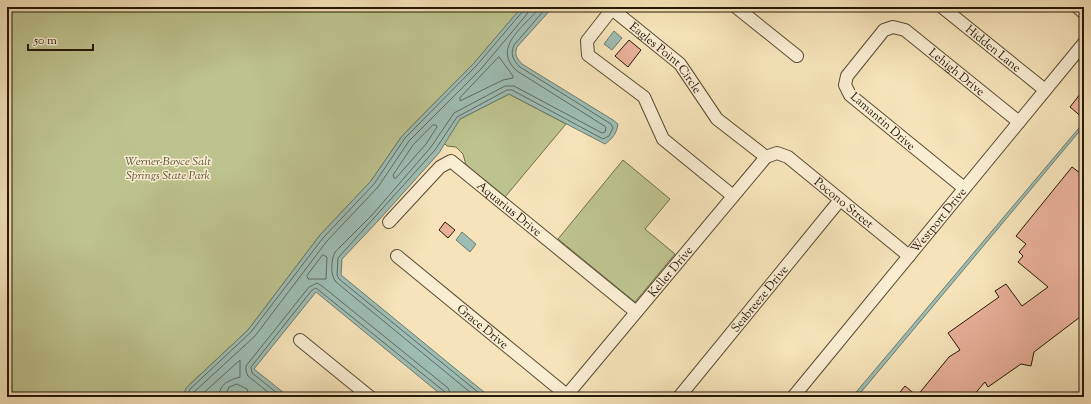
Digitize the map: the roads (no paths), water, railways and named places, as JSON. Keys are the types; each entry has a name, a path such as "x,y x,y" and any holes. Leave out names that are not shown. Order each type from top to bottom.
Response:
{"street":[{"path":"736,7 797,56"},
{"name":"Hidden Lane","path":"942,7 1045,90"},
{"path":"1077,7 1084,13"},
{"name":"Eagles Point Circle","path":"733,196 663,139 644,96 588,55 587,41 612,9 680,64 716,119 772,155"},
{"name":"Lehigh Drive","path":"893,27 905,30 1019,122"},
{"name":"Lamantin Drive","path":"893,27 884,30 848,76 845,85 850,95 964,188"},
{"name":"Westport Drive","path":"793,397 1084,43"},
{"name":"Keller Drive","path":"568,396 733,196 772,155"},
{"name":"Pocono Street","path":"772,155 788,157 909,256"},
{"name":"Aquarius Drive","path":"388,222 440,167 451,161 636,312"},
{"name":"Seabreeze Drive","path":"679,397 840,200"},
{"name":"Grace Drive","path":"397,256 568,396"},
{"path":"300,340 370,397"}],"water":[{"path":"522,7 553,7 517,47 516,56 522,64 618,124 614,136 605,144 509,94 460,119 439,153 342,259 341,275 490,397 444,397 316,292 254,369 289,397 243,397 237,392 233,397 183,397 186,388 248,330 320,235 371,181 402,136 474,63"},
{"path":"614,31 622,38 612,50 604,44"},
{"path":"1084,122 1083,127 857,397 852,397"},
{"path":"462,232 476,244 470,252 456,240"}],"park label":[{"name":"Werner-Boyce Salt Springs State Park","path":"168,168"}]}
